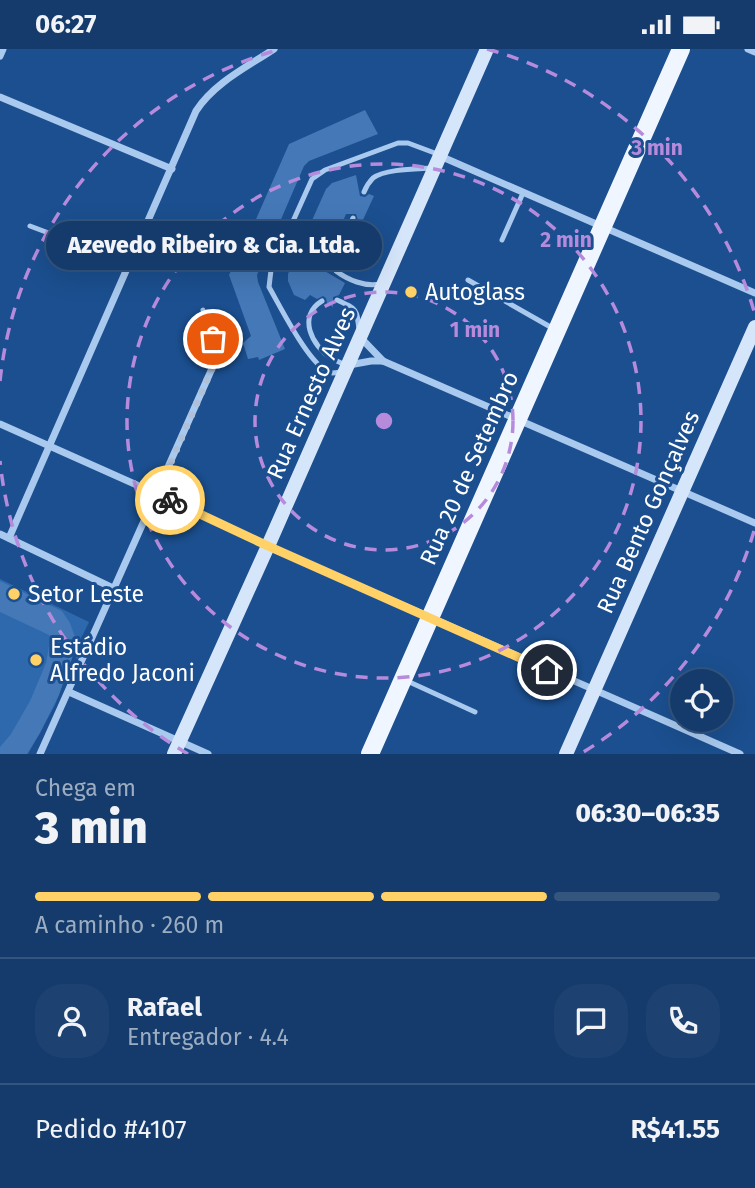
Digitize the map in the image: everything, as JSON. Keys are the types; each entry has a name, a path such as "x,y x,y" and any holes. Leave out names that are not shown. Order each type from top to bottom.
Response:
{"main road":[{"name":"Rua 20 de Setembro","path":"370,754 681,49"}],"street":[{"path":"0,56 3,49"},
{"path":"9,538 196,111 215,89 274,49"},
{"name":"Rua Ernesto Alves","path":"177,748 487,49"},
{"path":"748,49 755,52"},
{"path":"0,97 172,169"},
{"path":"437,162 523,193 755,293"},
{"name":"Rua Bento Gonçalves","path":"566,754 755,327"},
{"path":"360,337 383,361 755,523"},
{"path":"347,366 383,361"},
{"path":"40,754 214,364"},
{"path":"0,424 268,546 740,754"},
{"path":"0,534 115,589"},
{"path":"69,692 177,748 208,754"}],"lane":[{"path":"322,301 312,310 309,330 328,356 347,366 341,372 323,369 311,357 269,287 271,270 312,179 325,170 398,143 408,143 437,162"},
{"path":"364,193 368,184 380,174 437,162"},
{"path":"502,240 523,193"},
{"path":"353,218 335,260 336,271 365,285 384,283"},
{"path":"30,226 127,266"},
{"path":"468,280 557,331"},
{"path":"337,300 356,310 360,337"},
{"path":"203,310 213,339 214,364"},
{"path":"403,679 475,712"}],"shaded area":[{"name":"Estádio Alfredo Jaconi","path":"0,579 89,622 74,653 55,705 28,754 0,754"}],"building":[{"path":"365,110 378,134 309,161 304,166 257,275 285,349 259,360 258,357 248,359 243,343 251,336 229,275 289,144"},
{"path":"356,175 360,196 374,196 362,222 356,214 346,214 323,270 345,283 339,295 333,297 333,307 323,296 317,299 310,295 305,300 294,295 288,274 326,189 332,183"},
{"path":"0,581 62,611 75,637 72,658 59,695 27,754 0,754 0,747 11,734 30,701 46,663 50,641 49,635 0,612"}],"way so far":[{"path":"170,500 157,494 214,364 213,339"}],"place":[{"name":"Autoglass","path":"411,292"},
{"name":"Azevedo Ribeiro & Cia. Ltda.","path":"213,339"},
{"name":"Setor Leste","path":"14,594"},
{"name":"Estádio Alfredo Jaconi","path":"36,660"}],"route":[{"path":"170,500 547,670"}]}
